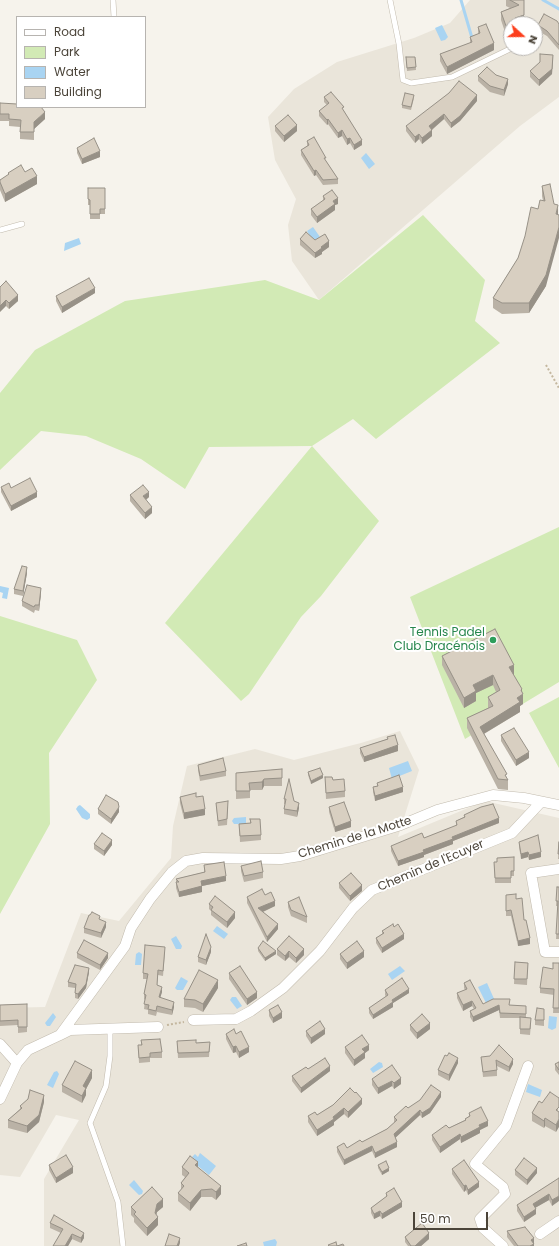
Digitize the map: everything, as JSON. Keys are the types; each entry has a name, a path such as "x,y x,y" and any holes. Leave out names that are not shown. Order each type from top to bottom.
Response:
{"street":[{"name":"Chemin de la Motte","path":"60,1035 109,971 125,946 131,928 142,909 172,872 186,861 203,858 281,859 300,856 401,825 437,810 494,795 559,805"},
{"name":"Chemin de l'Ecuyer","path":"193,1020 236,1020 252,1012 283,988 320,951 353,908 372,890 512,833 541,802"},
{"path":"559,869 531,873 544,952 559,952"},
{"path":"0,1099 17,1063 28,1050 70,1030 158,1027"},
{"path":"0,1044 17,1063"},
{"path":"503,1246 484,1228 480,1219 505,1194 503,1187 475,1164 506,1126 528,1066"},
{"path":"540,1234 559,1220"}],"lane":[{"path":"114,0 114,16"},
{"path":"390,0 399,44 403,80 411,84 452,77 503,52"},
{"path":"0,230 22,224"},
{"path":"110,1029 110,1056 106,1086 90,1123 118,1202 123,1246"}],"path":[{"path":"546,365 559,388"},
{"path":"158,1027 193,1020"}],"shaded area":[{"path":"470,0 559,0 559,97 520,126 319,300 292,261 288,225 296,199 275,160 268,117 294,89 337,62 414,38 450,23"},
{"path":"400,731 419,770 398,837 485,801 559,818 559,1246 44,1246 44,1179 79,1120 56,1115 20,1177 0,1175 0,1008 45,1007 81,913 119,921 171,858 173,826 187,766 255,749 294,760 361,743"}],"green space":[{"path":"423,215 485,280 475,321 500,343 376,439 353,419 312,446 209,447 185,489 141,459 86,436 41,431 0,470 0,393 35,350 125,301 265,280 319,300"},
{"path":"312,446 379,521 321,596 301,617 249,694 241,701 165,623"},
{"name":"Tennis Padel Club Dracénois","path":"559,527 559,682 465,739 410,597"},
{"path":"0,616 77,640 97,680 49,753 50,824 0,914"},
{"path":"559,697 559,768 529,713"}],"water":[{"path":"442,25 448,37 441,41 435,28"},
{"path":"366,153 375,164 369,169 361,158"},
{"path":"313,227 320,237 313,241 307,231"},
{"path":"79,238 81,244 64,251 65,243"},
{"path":"0,586 9,588 7,599 2,598 3,593 0,592"},
{"path":"408,761 412,771 392,779 389,768"},
{"path":"80,805 90,814 90,818 87,820 82,818 76,809"},
{"path":"246,817 246,824 234,824 232,821 234,818"},
{"path":"217,926 228,934 224,939 213,931"},
{"path":"176,936 182,946 181,949 176,949 171,939"},
{"path":"139,952 142,954 141,965 135,965 136,954"},
{"path":"400,966 405,971 392,980 388,974"},
{"path":"181,977 188,981 183,990 177,990 175,988"},
{"path":"487,983 495,1001 487,1005 478,987"},
{"path":"232,997 236,997 242,1006 237,1009 230,1000"},
{"path":"53,1013 56,1017 50,1026 47,1026 45,1023"},
{"path":"549,1016 557,1017 556,1028 552,1030 548,1028"},
{"path":"379,1062 382,1063 383,1067 373,1073 370,1069"},
{"path":"57,1071 59,1074 53,1088 47,1085 54,1072"},
{"path":"528,1084 542,1090 540,1097 526,1092"},
{"path":"200,1153 216,1166 209,1175 193,1162 195,1159 192,1157 195,1154 198,1157"},
{"path":"134,1180 143,1191 142,1194 139,1195 129,1185"},
{"path":"275,1239 277,1242 276,1246 264,1246 263,1242"}],"building":[{"path":"510,0 524,0 524,15 503,16 503,18 501,12 519,5"},
{"path":"544,14 557,21 559,24 559,45 543,28"},
{"path":"486,24 494,43 447,67 440,54 472,42 470,37 480,33 478,27"},
{"path":"543,54 553,55 552,69 539,80 530,71 540,62 540,56 543,56"},
{"path":"406,57 415,57 416,67 407,68"},
{"path":"487,67 496,75 508,79 504,90 490,86 478,76"},
{"path":"459,81 477,95 460,116 451,123 444,114 429,126 432,130 422,138 419,134 415,137 406,126 449,93"},
{"path":"331,92 344,107 342,108 362,140 354,145 350,138 347,139 342,130 338,133 328,119 327,120 319,111 329,103 324,97"},
{"path":"405,93 414,95 411,107 402,105"},
{"path":"0,103 16,104 16,108 42,108 45,112 34,122 34,132 20,132 21,120 9,119 9,114 0,114"},
{"path":"288,115 297,125 284,136 275,126"},
{"path":"314,137 326,158 324,158 338,179 323,180 316,170 314,171 301,150 309,145 307,141"},
{"path":"94,138 100,151 82,159 77,148"},
{"path":"21,165 25,172 32,168 37,176 5,194 0,180"},
{"path":"550,184 554,204 558,205 556,214 559,215 559,227 546,275 529,303 502,303 493,298 518,258 525,236 531,207 538,209 540,200 545,201 542,186"},
{"path":"88,188 105,188 105,209 100,209 100,214 90,214"},
{"path":"332,190 338,198 333,201 335,204 317,217 311,209 325,199 323,196"},
{"path":"306,232 315,240 325,234 329,241 315,253 300,239"},
{"path":"89,278 95,288 62,307 56,296"},
{"path":"6,281 18,295 9,303 6,300 0,306 0,287"},
{"path":"30,478 37,492 11,506 1,487 9,483 11,488"},
{"path":"143,485 149,492 143,496 152,507 145,513 130,495"},
{"path":"22,566 27,567 23,591 14,589"},
{"path":"27,585 41,588 39,605 35,605 34,607 22,601"},
{"path":"495,629 514,665 509,667 522,689 523,694 517,698 520,702 480,727 507,774 505,775 508,780 498,779 467,718 493,706 488,697 500,690 493,675 473,685 476,691 464,698 442,656"},
{"path":"514,728 529,752 516,760 501,735"},
{"path":"395,735 398,745 364,757 360,748 388,739 387,737"},
{"path":"223,758 226,771 200,776 198,765"},
{"path":"320,768 323,775 311,781 308,772"},
{"path":"282,769 282,778 264,779 262,782 249,783 250,791 236,791 236,773"},
{"path":"399,775 403,787 375,796 373,787 378,786 377,783"},
{"path":"325,777 332,777 333,780 344,779 345,791 326,793"},
{"path":"289,779 294,801 299,803 297,811 284,809 286,799 284,799"},
{"path":"196,793 196,797 203,796 205,809 184,813 180,797"},
{"path":"106,795 118,802 119,807 111,819 98,809"},
{"path":"228,801 227,819 218,821 216,803"},
{"path":"344,802 351,821 335,827 329,807"},
{"path":"493,804 499,818 452,837 453,839 423,850 424,852 398,861 391,846 422,833 424,838 457,825 456,821 465,817 464,815 481,807"},
{"path":"250,819 260,819 261,835 240,836 239,824 251,823"},
{"path":"102,833 112,840 104,851 94,844"},
{"path":"538,835 541,852 529,855 528,852 521,854 519,842"},
{"path":"514,857 514,871 511,871 511,878 495,878 494,862 497,862 497,858"},
{"path":"261,861 263,872 244,876 241,866"},
{"path":"224,862 226,876 201,881 202,886 179,892 176,882 179,882 176,879 205,872 204,865"},
{"path":"351,873 362,885 350,896 339,883"},
{"path":"557,887 559,887 559,934 556,934 558,901 556,901"},
{"path":"262,889 265,895 271,892 275,901 258,908 278,924 267,937 247,897"},
{"path":"516,894 516,899 522,898 524,920 526,920 530,938 518,941 511,910 506,911 506,895"},
{"path":"215,896 235,912 227,922 211,910 213,907 209,904"},
{"path":"299,897 307,917 291,910 288,902"},
{"path":"92,912 100,916 99,919 106,922 101,933 84,928 89,915"},
{"path":"393,924 394,927 398,924 404,934 382,948 376,938 384,933 382,931"},
{"path":"206,934 211,947 206,960 198,957"},
{"path":"289,936 304,949 296,958 289,951 285,956 277,949"},
{"path":"84,940 108,953 100,965 77,953"},
{"path":"263,941 276,951 265,958 258,948"},
{"path":"357,941 364,951 347,963 340,954"},
{"path":"145,945 165,947 163,971 158,970 157,985 162,987 159,997 174,1002 172,1010 157,1006 156,1011 148,1009 149,1005 144,1004 146,995 144,994 148,974 143,973"},
{"path":"515,962 528,963 527,979 514,979"},
{"path":"553,963 559,963 559,1008 553,1008 554,989 540,988 543,967 553,969"},
{"path":"75,965 89,968 86,984 78,994 75,993 76,984 68,982"},
{"path":"240,966 257,992 247,999 229,973"},
{"path":"199,970 218,980 203,1004 195,1000 184,999"},
{"path":"402,978 409,989 373,1015 369,1008 388,995 385,990"},
{"path":"470,980 483,1004 493,999 510,999 509,1005 526,1006 526,1014 500,1013 499,1005 473,1017 470,1011 476,1008 472,1001 463,1005 457,993 467,989 464,983"},
{"path":"27,1004 27,1027 18,1027 18,1020 0,1021 0,1005"},
{"path":"278,1005 282,1012 273,1018 269,1010"},
{"path":"537,1008 544,1009 544,1020 535,1020"},
{"path":"422,1014 430,1023 417,1033 410,1025"},
{"path":"520,1017 531,1018 530,1029 520,1029"},
{"path":"320,1021 325,1029 311,1038 306,1031"},
{"path":"234,1029 236,1034 241,1031 249,1047 239,1052 236,1046 233,1047 226,1034"},
{"path":"362,1035 369,1045 362,1049 365,1052 354,1060 345,1047"},
{"path":"160,1039 162,1052 150,1053 150,1057 139,1058 138,1045 142,1045 141,1040"},
{"path":"196,1040 196,1043 210,1042 209,1052 178,1053 177,1041"},
{"path":"499,1045 513,1059 509,1067 496,1060 497,1070 483,1072 481,1057 490,1056"},
{"path":"449,1053 458,1058 449,1075 438,1070 445,1055 447,1056"},
{"path":"325,1058 330,1066 301,1088 292,1076 306,1067 308,1069"},
{"path":"75,1061 92,1070 83,1086 86,1088 82,1096 62,1085"},
{"path":"559,1062 559,1070 555,1064"},
{"path":"392,1065 401,1078 394,1083 392,1081 378,1088 372,1079"},
{"path":"431,1085 441,1092 430,1108 422,1113 420,1110 394,1134 397,1142 375,1153 372,1146 344,1160 337,1147 344,1143 347,1148 360,1140 362,1142 387,1129 397,1120 394,1117 406,1106 408,1108 420,1100"},
{"path":"350,1088 362,1099 348,1112 344,1108 333,1117 334,1119 317,1130 308,1116 315,1112 317,1115 333,1105"},
{"path":"30,1090 44,1095 39,1115 27,1126 8,1120 22,1108 20,1106 28,1099"},
{"path":"550,1092 559,1098 559,1107 556,1110 559,1112 559,1119 556,1125 545,1118 544,1121 532,1113 539,1101 542,1103"},
{"path":"481,1107 488,1121 461,1137 460,1134 440,1147 432,1135 446,1125 449,1128 466,1120 465,1119 470,1116 469,1113"},
{"path":"66,1155 73,1167 56,1178 49,1165"},
{"path":"190,1156 198,1162 195,1165 221,1186 216,1192 212,1189 201,1190 190,1203 178,1193 184,1186 181,1183 189,1173 182,1167"},
{"path":"524,1158 537,1168 527,1180 515,1170"},
{"path":"464,1160 479,1182 468,1190 466,1185 464,1186 452,1169"},
{"path":"386,1161 389,1168 382,1172 378,1165"},
{"path":"559,1178 559,1196 552,1200 549,1194 533,1204 536,1209 524,1217 517,1205"},
{"path":"152,1187 163,1199 157,1204 155,1213 158,1217 147,1228 134,1214 136,1212 131,1207"},
{"path":"394,1188 402,1202 382,1214 380,1211 374,1214 371,1208 387,1196 386,1193"},
{"path":"54,1215 84,1233 81,1238 72,1234 65,1246 53,1246 63,1229 50,1223"},
{"path":"422,1223 429,1233 415,1246 411,1246 405,1237"},
{"path":"525,1227 534,1238 531,1240 534,1244 530,1246 518,1246 507,1231"},
{"path":"169,1234 180,1238 177,1246 165,1246"},
{"path":"336,1242 337,1246 328,1245"},
{"path":"246,1243 247,1246 237,1246"}],"waterway":[{"path":"461,0 472,38"},
{"path":"543,0 559,9"}],"place":[{"name":"Tennis Padel Club Dracénois","path":"493,640"}]}
